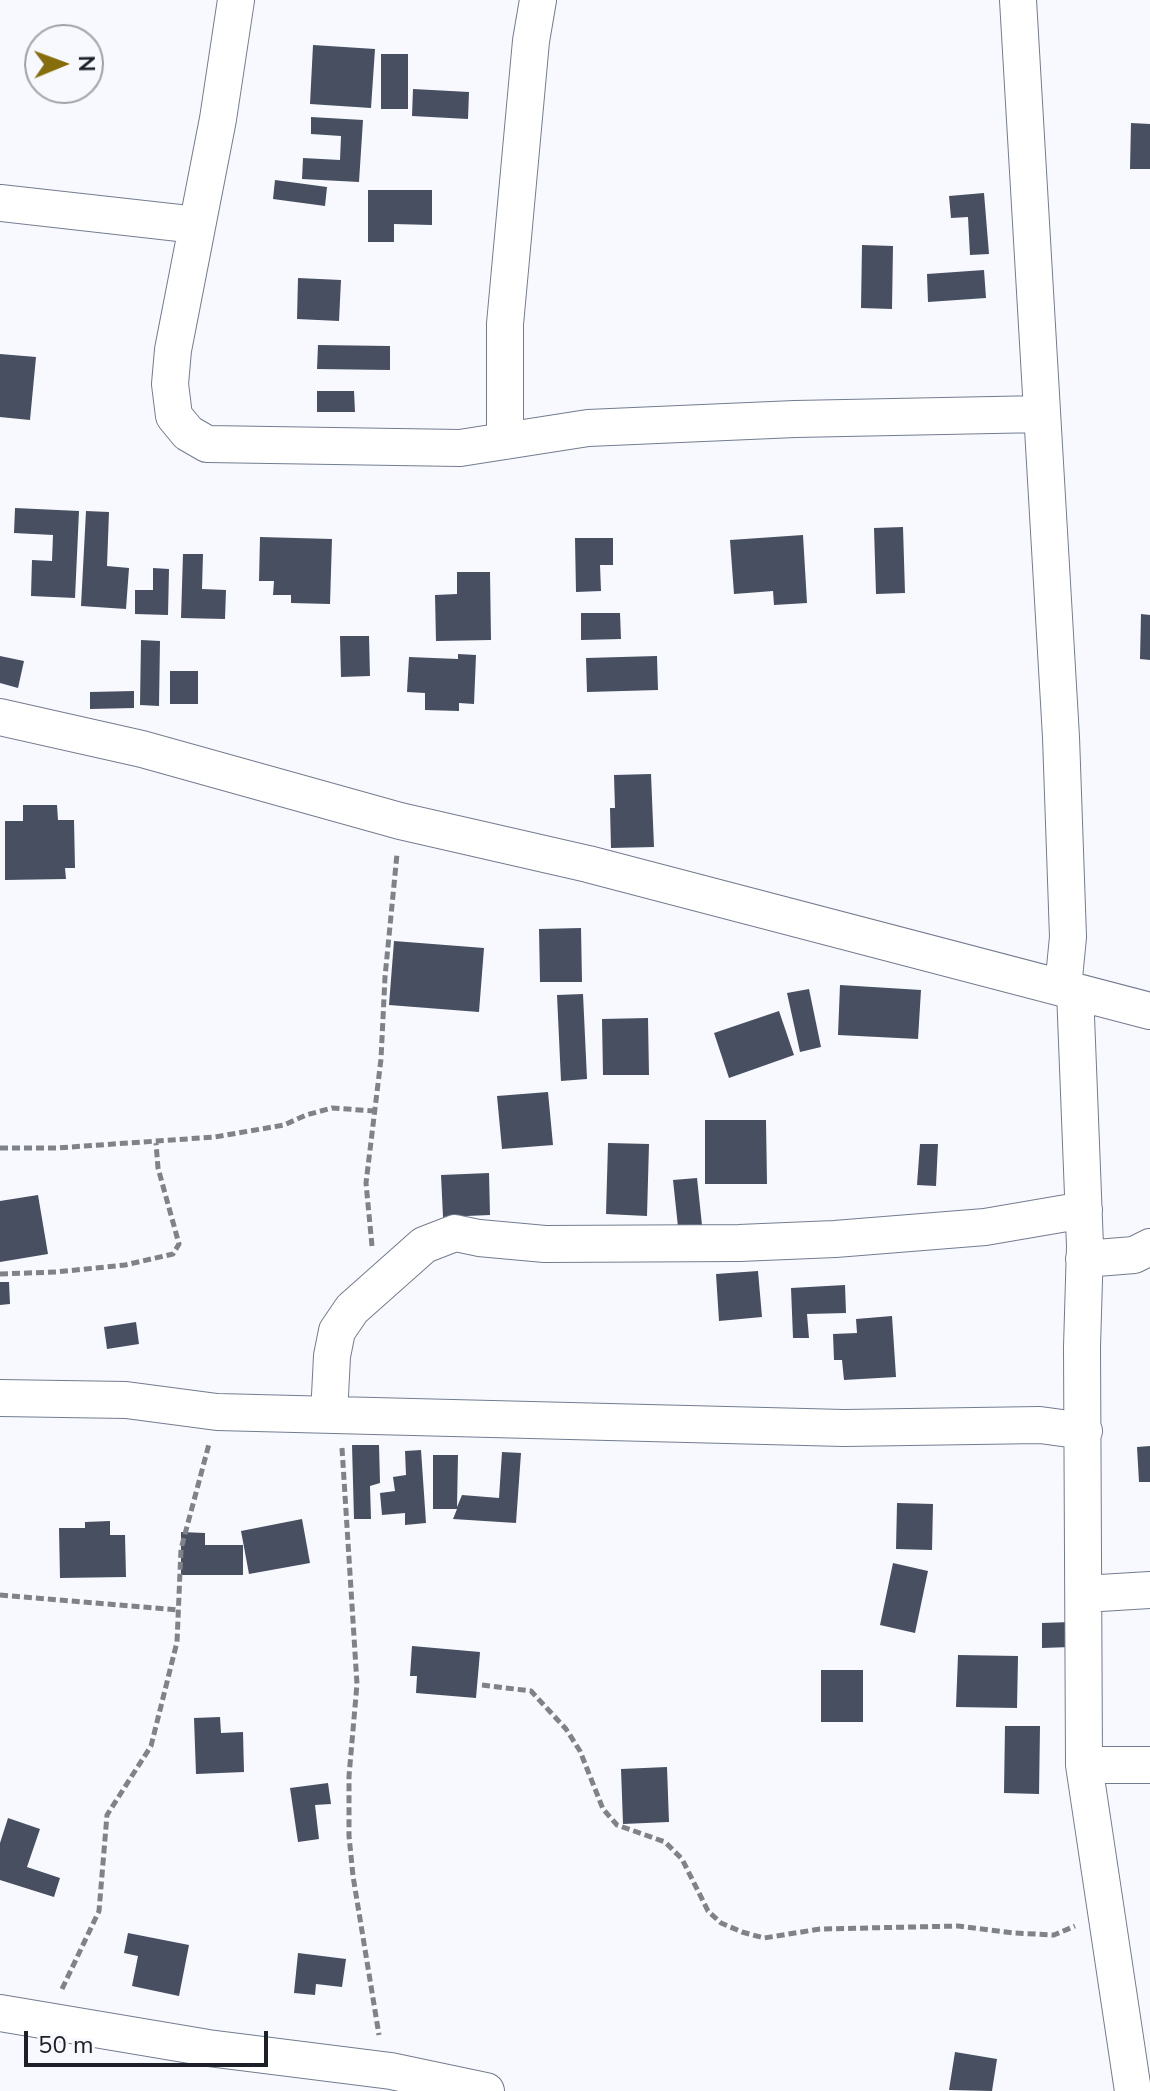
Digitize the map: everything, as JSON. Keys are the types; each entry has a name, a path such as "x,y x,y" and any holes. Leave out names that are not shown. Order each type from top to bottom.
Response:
{"street":[{"path":"236,0 218,119 173,350 170,384 174,416 188,433 207,444 460,448 588,428 795,419 1042,414"},
{"path":"505,441 505,324 531,41 538,0"},
{"path":"1018,0 1050,509 1051,598 1061,737 1069,990 1084,1210 1084,1765 1133,2091"},
{"path":"0,203 197,225"},
{"path":"0,717 142,749 400,821 588,864 1150,1011"},
{"path":"335,1415 332,1356 337,1331 352,1309 424,1245 455,1233 545,1244 739,1243 985,1227 1084,1210"},
{"path":"1084,1259 1134,1255 1150,1247"},
{"path":"0,1398 126,1400 217,1412 844,1428 1024,1425 1084,1431"},
{"path":"1084,1594 1150,1590"},
{"path":"1084,1765 1150,1765"},
{"path":"0,2013 208,2048 385,2071 486,2091"}],"path":[{"path":"375,1290 366,1183 381,1059 385,977 400,821"},
{"path":"0,1148 156,1143 284,1125 332,1108 375,1111"},
{"path":"0,1274 125,1265 173,1254 179,1244 158,1168 156,1143"},
{"path":"47,2021 99,1911 107,1815 151,1746 177,1642 181,1549 217,1412"},
{"path":"335,1415 357,1684 349,1776 349,1836 385,2071"},
{"path":"0,1595 179,1610"},
{"path":"482,1685 531,1691 566,1729 580,1751 603,1809 617,1825 665,1842 682,1859 708,1911 721,1923 742,1932 764,1938 820,1929 958,1926 1054,1935 1082,1924 1104,1904"}],"building":[{"path":"313,45 375,49 371,108 310,104"},
{"path":"381,54 408,54 408,109 381,109"},
{"path":"413,89 469,92 468,119 412,116"},
{"path":"311,117 363,120 359,182 302,179 303,158 340,160 341,136 311,134"},
{"path":"1131,123 1150,124 1150,169 1130,169"},
{"path":"275,180 327,187 325,206 273,199"},
{"path":"368,190 432,190 432,225 394,224 394,242 368,242"},
{"path":"984,193 989,254 970,255 968,217 951,218 949,196"},
{"path":"862,245 893,246 892,309 861,308"},
{"path":"984,270 986,298 928,302 927,274"},
{"path":"298,278 341,280 339,321 297,319"},
{"path":"318,345 390,346 390,370 317,369"},
{"path":"0,354 36,357 30,420 0,417"},
{"path":"317,391 354,391 355,412 317,412"},
{"path":"15,508 79,511 75,598 31,596 32,560 52,561 53,535 14,533"},
{"path":"86,511 109,512 107,566 129,568 126,609 81,606"},
{"path":"903,527 905,593 876,594 874,528"},
{"path":"803,535 807,603 774,605 773,591 734,594 730,540"},
{"path":"260,537 332,539 330,604 291,603 291,595 273,595 274,581 259,581"},
{"path":"575,538 613,538 613,565 600,565 601,591 576,592"},
{"path":"183,554 203,554 202,589 226,590 225,619 181,618"},
{"path":"153,568 169,569 168,615 135,614 135,590 153,590"},
{"path":"457,572 490,572 491,640 436,641 435,595 457,594"},
{"path":"581,613 620,613 621,639 581,640"},
{"path":"1141,614 1150,615 1150,660 1140,659"},
{"path":"340,636 369,636 370,676 341,677"},
{"path":"141,640 160,641 159,706 140,705"},
{"path":"458,654 476,655 474,704 459,703 459,711 425,710 425,693 407,692 409,657 458,659"},
{"path":"0,656 24,661 18,688 0,683"},
{"path":"657,656 658,690 587,692 586,658"},
{"path":"170,671 198,671 198,704 170,704"},
{"path":"134,691 134,708 90,709 90,692"},
{"path":"651,774 654,847 611,848 610,808 615,808 614,775"},
{"path":"23,805 57,805 58,820 74,820 75,868 65,868 66,879 5,880 5,821 23,821"},
{"path":"581,928 582,982 540,982 539,929"},
{"path":"394,941 484,948 479,1012 389,1005"},
{"path":"840,985 921,990 918,1039 838,1035"},
{"path":"809,989 821,1047 800,1052 787,993"},
{"path":"583,994 587,1079 561,1081 557,995"},
{"path":"779,1011 794,1055 729,1078 714,1033"},
{"path":"648,1018 649,1075 603,1075 602,1019"},
{"path":"548,1092 553,1145 502,1149 497,1096"},
{"path":"705,1120 766,1120 767,1184 705,1184"},
{"path":"608,1143 649,1144 647,1216 606,1214"},
{"path":"920,1144 938,1144 936,1186 917,1185"},
{"path":"489,1173 490,1215 443,1217 441,1175"},
{"path":"697,1178 702,1225 678,1227 673,1180"},
{"path":"38,1195 48,1254 0,1262 0,1201"},
{"path":"758,1271 762,1317 719,1321 716,1274"},
{"path":"0,1282 9,1282 10,1304 0,1305"},
{"path":"845,1285 846,1313 807,1314 809,1338 793,1338 791,1288"},
{"path":"892,1316 896,1377 844,1380 842,1360 834,1360 833,1334 857,1333 856,1319"},
{"path":"136,1322 139,1344 107,1349 104,1327"},
{"path":"352,1445 379,1445 380,1483 370,1486 371,1519 354,1519"},
{"path":"1150,1446 1150,1482 1139,1482 1137,1447"},
{"path":"421,1450 426,1523 405,1525 405,1513 382,1515 380,1493 395,1491 393,1477 406,1475 405,1451"},
{"path":"502,1452 521,1453 516,1523 453,1519 457,1509 433,1509 433,1455 458,1455 457,1507 462,1495 499,1498"},
{"path":"897,1503 933,1504 932,1550 896,1549"},
{"path":"302,1519 310,1563 249,1574 241,1531"},
{"path":"110,1521 110,1535 125,1535 126,1577 60,1578 59,1528 85,1528 85,1522"},
{"path":"181,1532 205,1533 205,1545 243,1545 243,1575 181,1575"},
{"path":"893,1563 928,1571 915,1633 880,1625"},
{"path":"1071,1622 1071,1647 1042,1648 1042,1623"},
{"path":"412,1646 480,1652 476,1698 416,1693 417,1676 410,1676"},
{"path":"958,1655 1018,1656 1017,1708 956,1707"},
{"path":"821,1670 863,1670 863,1722 821,1722"},
{"path":"220,1717 221,1733 243,1732 244,1772 196,1774 194,1718"},
{"path":"1005,1726 1040,1726 1039,1794 1004,1793"},
{"path":"667,1767 669,1822 623,1824 621,1769"},
{"path":"328,1783 331,1804 315,1805 319,1839 298,1842 290,1788"},
{"path":"8,1818 40,1829 27,1867 60,1878 54,1897 0,1880 0,1843"},
{"path":"128,1933 189,1945 179,1996 132,1986 138,1956 124,1953"},
{"path":"298,1953 346,1959 342,1987 316,1984 315,1995 294,1993"},
{"path":"955,2052 997,2059 992,2091 949,2090"}]}
